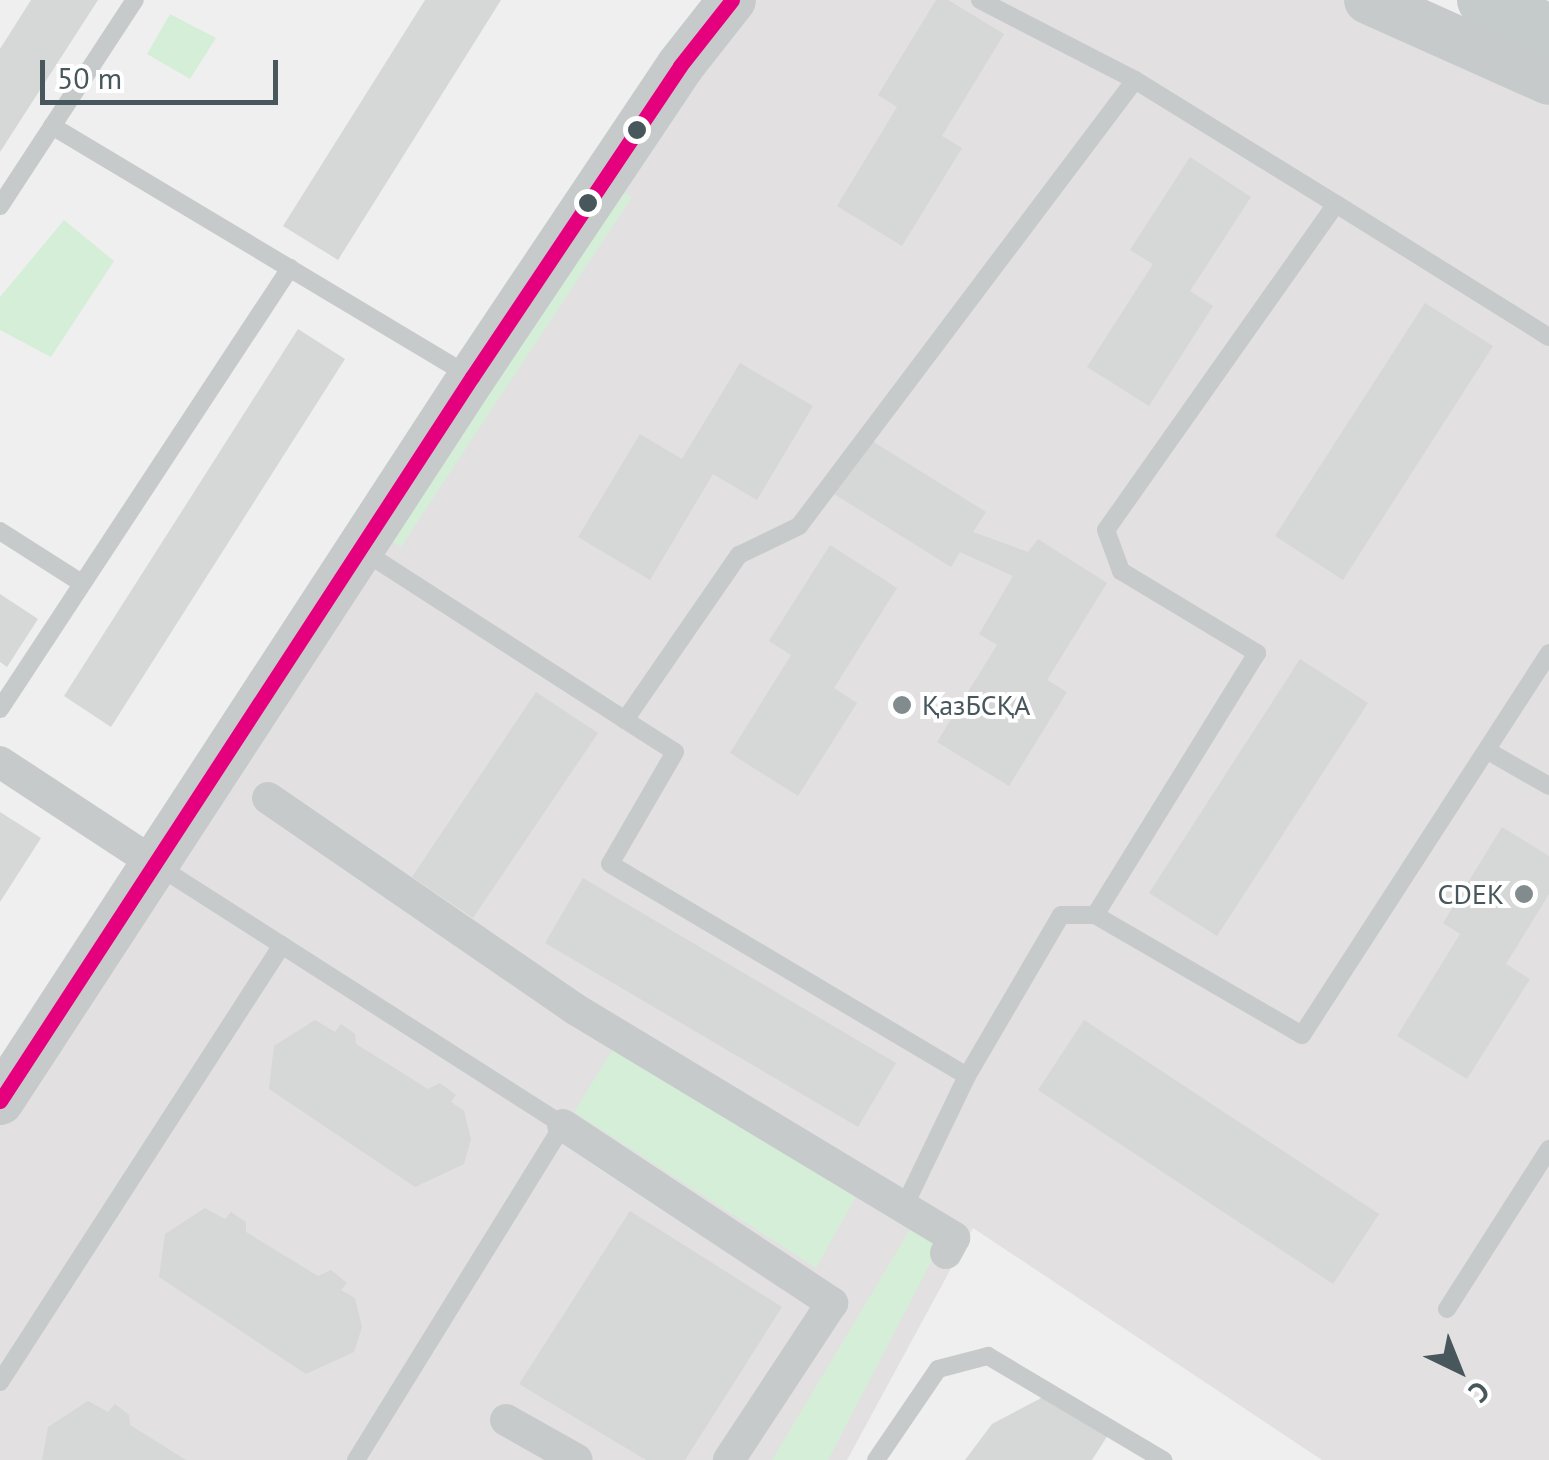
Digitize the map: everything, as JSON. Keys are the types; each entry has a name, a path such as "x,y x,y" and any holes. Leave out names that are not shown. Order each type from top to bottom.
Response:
{"main road":[{"path":"1483,0 1549,30"}],"street":[{"path":"680,66 712,0"},
{"path":"0,1101 151,861 358,548 680,66 732,0"},
{"path":"1368,0 1549,81"},
{"path":"0,762 151,861"},
{"path":"268,798 575,1009 902,1211 954,1238 946,1254"},
{"path":"563,1125 832,1303 728,1460"},
{"path":"506,1420 577,1460"}],"lane":[{"path":"0,206 135,0"},
{"path":"980,0 1136,80 1549,337"},
{"path":"625,720 739,554 799,526 1136,80"},
{"path":"52,126 290,268 395,325 472,377"},
{"path":"1094,914 1257,653 1121,571 1106,530 1336,204"},
{"path":"0,709 290,268"},
{"path":"0,532 80,582"},
{"path":"358,548 675,752 610,864 967,1076"},
{"path":"902,1211 967,1076 1061,915 1094,914 1302,1035 1549,653"},
{"path":"1488,751 1549,786"},
{"path":"151,861 563,1125 356,1460"},
{"path":"0,1382 282,945"},
{"path":"1446,1309 1549,1149"},
{"path":"876,1460 938,1369 988,1356 1163,1460"}],"shaded area":[{"name":"ҚазБСҚА","path":"732,0 1368,0 1549,81 1549,1460 1322,1460 973,1228 847,1460 0,1460 0,1101"}],"green space":[{"path":"170,14 216,38 190,79 147,54"},
{"path":"619,189 632,197 401,547 383,535"},
{"path":"64,220 114,261 51,357 0,330 0,297"},
{"path":"613,1049 859,1191 816,1268 574,1112"},
{"path":"914,1223 942,1241 828,1460 772,1460"}],"building":[{"path":"31,0 98,0 0,152 0,49"},
{"path":"425,0 501,0 338,260 283,226"},
{"path":"936,0 948,0 1004,34 942,136 962,148 902,246 837,206 897,107 878,95"},
{"path":"1190,157 1251,197 1190,291 1213,306 1149,406 1087,367 1153,264 1130,250"},
{"path":"1425,303 1493,346 1343,580 1275,536"},
{"path":"298,329 345,359 111,727 64,696"},
{"path":"740,363 813,406 757,500 713,474 650,580 578,537 640,434 682,459"},
{"path":"872,441 986,512 973,532 1028,552 1038,539 1107,583 1047,680 1067,692 1009,786 937,742 997,645 979,634 1013,576 960,552 951,567 834,494"},
{"path":"830,545 897,588 834,688 857,703 798,796 730,753 791,655 769,641"},
{"path":"0,594 38,619 7,667 0,662"},
{"path":"1300,659 1368,703 1217,936 1149,893"},
{"path":"536,692 598,733 473,918 412,877"},
{"path":"0,812 41,838 0,902"},
{"path":"1502,827 1549,856 1549,894 1506,964 1530,979 1467,1079 1397,1036 1460,934 1443,923"},
{"path":"583,878 896,1063 858,1127 545,943"},
{"path":"315,1020 335,1032 341,1024 355,1034 356,1044 428,1089 440,1083 456,1095 451,1102 464,1111 471,1139 464,1164 415,1187 269,1089 274,1046"},
{"path":"1084,1020 1379,1214 1333,1284 1038,1090"},
{"path":"205,1208 225,1219 231,1212 246,1222 246,1232 318,1276 331,1270 347,1283 341,1290 355,1298 362,1327 354,1352 306,1374 159,1277 165,1234"},
{"path":"630,1211 782,1307 685,1460 646,1460 519,1384"},
{"path":"1047,1395 1108,1435 1092,1460 965,1460 992,1424"},
{"path":"88,1401 108,1412 115,1404 129,1415 130,1425 186,1460 42,1460 48,1427"}],"transit line":[{"path":"0,1101 472,377 680,66 732,0"}],"place":[{"name":"ҚазБСҚА","path":"902,705"},
{"name":"CDEK","path":"1524,894"}]}
